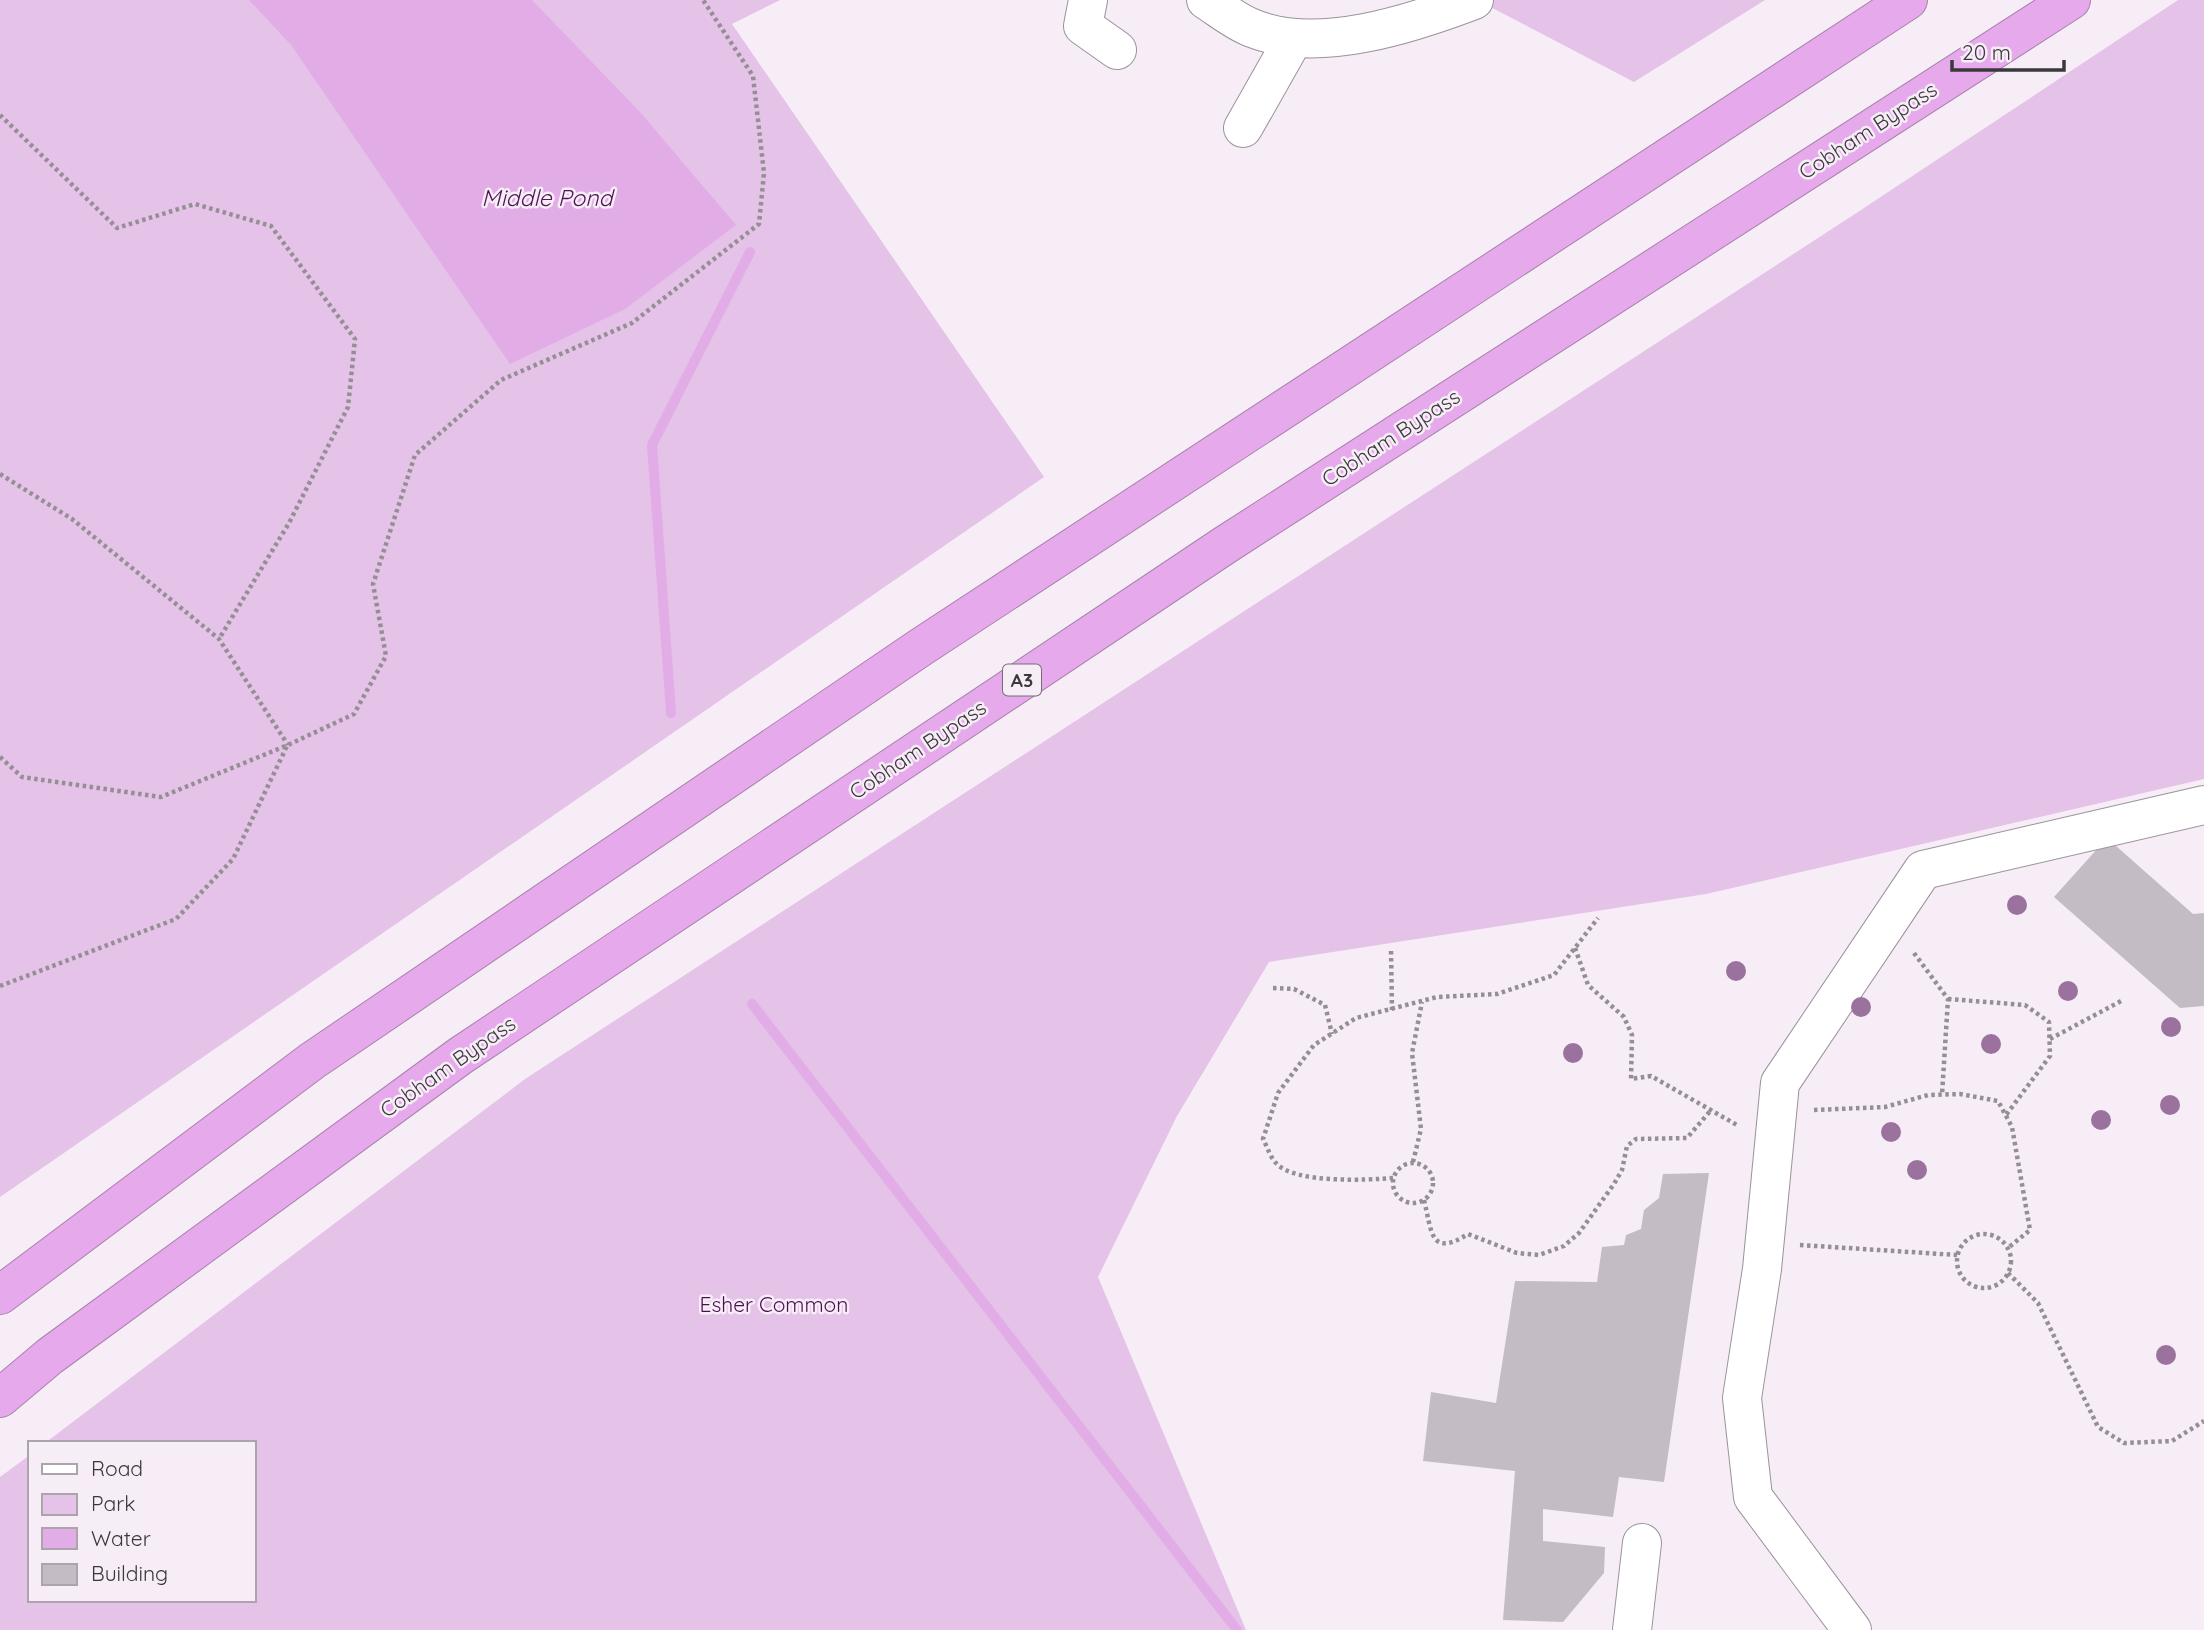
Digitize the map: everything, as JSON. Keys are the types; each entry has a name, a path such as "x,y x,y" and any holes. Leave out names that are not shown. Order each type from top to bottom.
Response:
{"highway":[{"path":"0,1295 312,1061 898,663 1908,0"},
{"name":"Cobham Bypass","path":"0,1398 50,1356 460,1056 1237,537 2071,0"}],"lane":[{"path":"1088,0 1083,26 1117,50"},
{"path":"1206,0 1252,29 1294,38 1348,36 1438,13 1474,0"},
{"path":"1243,128 1294,38"},
{"path":"1852,1630 1752,1497 1742,1398 1765,1243 1780,1083 1923,870 2204,805"},
{"path":"1633,1630 1642,1543"}],"path":[{"path":"0,757 22,777 161,797 288,746 354,714 386,656 373,584 415,455 501,380 632,323 759,224 764,173 753,75 704,0"},
{"path":"0,115 117,228 195,204 271,226 355,339 348,407 289,523 219,639"},
{"path":"0,474 72,519 219,639 288,746"},
{"path":"0,986 176,919 233,859 288,746"},
{"path":"1394,1178 1343,1181 1290,1171 1276,1164 1263,1139 1278,1093 1314,1045 1356,1018 1437,997 1497,994 1554,975 1598,918"},
{"path":"1890,920 1948,999 1942,1095"},
{"path":"1575,947 1588,985 1611,1002 1632,1035 1631,1079 1651,1076 1712,1109 1775,1129 1942,1095 1960,1094 1997,1101 2012,1127 2030,1230 2008,1248"},
{"path":"1391,951 1392,1010"},
{"path":"1273,989 1294,989 1325,1005 1332,1034"},
{"path":"1948,999 2025,1005 2049,1022 2050,1056 2006,1115"},
{"path":"2050,1039 2123,1000"},
{"path":"1413,1162 1421,1129 1412,1053 1422,1001"},
{"path":"1424,1200 1433,1238 1442,1245 1451,1244 1468,1234 1517,1253 1539,1255 1564,1246 1579,1233 1622,1170 1627,1146 1636,1139 1687,1138 1712,1109"},
{"path":"1413,1162 1426,1167 1433,1177 1432,1190 1424,1200 1404,1201 1395,1191 1394,1178 1401,1167 1413,1162"},
{"path":"1984,1234 2001,1240 2008,1248 2008,1273 1996,1285 1979,1288 1971,1285 1959,1273 1957,1255 1967,1239 1984,1234"},
{"path":"1765,1243 1957,1255"},
{"path":"2008,1273 2038,1303 2098,1427 2124,1443 2172,1441 2204,1421"}],"green space":[{"path":"0,0 780,0 732,24 1044,477 0,1197"},
{"path":"1477,0 1765,0 1634,82"},
{"name":"Esher Common","path":"2178,0 2204,0 2204,779 1706,894 1269,962 1177,1116 1098,1277 1246,1630 0,1630 0,1477 28,1456 28,1602 256,1602 256,1441 48,1441 525,1079 1861,210"}],"water":[{"name":"Middle Pond","path":"249,0 532,0 640,112 736,225 625,309 510,364 291,45"}],"building":[{"path":"2107,838 2193,914 2204,913 2204,1006 2180,1008 2054,897"},
{"path":"1709,1173 1664,1482 1619,1477 1613,1517 1543,1509 1543,1541 1605,1547 1604,1573 1563,1622 1503,1620 1515,1471 1423,1461 1431,1392 1496,1403 1515,1281 1597,1282 1602,1247 1624,1245 1626,1235 1641,1229 1644,1210 1659,1198 1663,1174"}],"waterway":[{"path":"671,713 652,445 750,252"},
{"path":"752,1004 1237,1630"}]}
